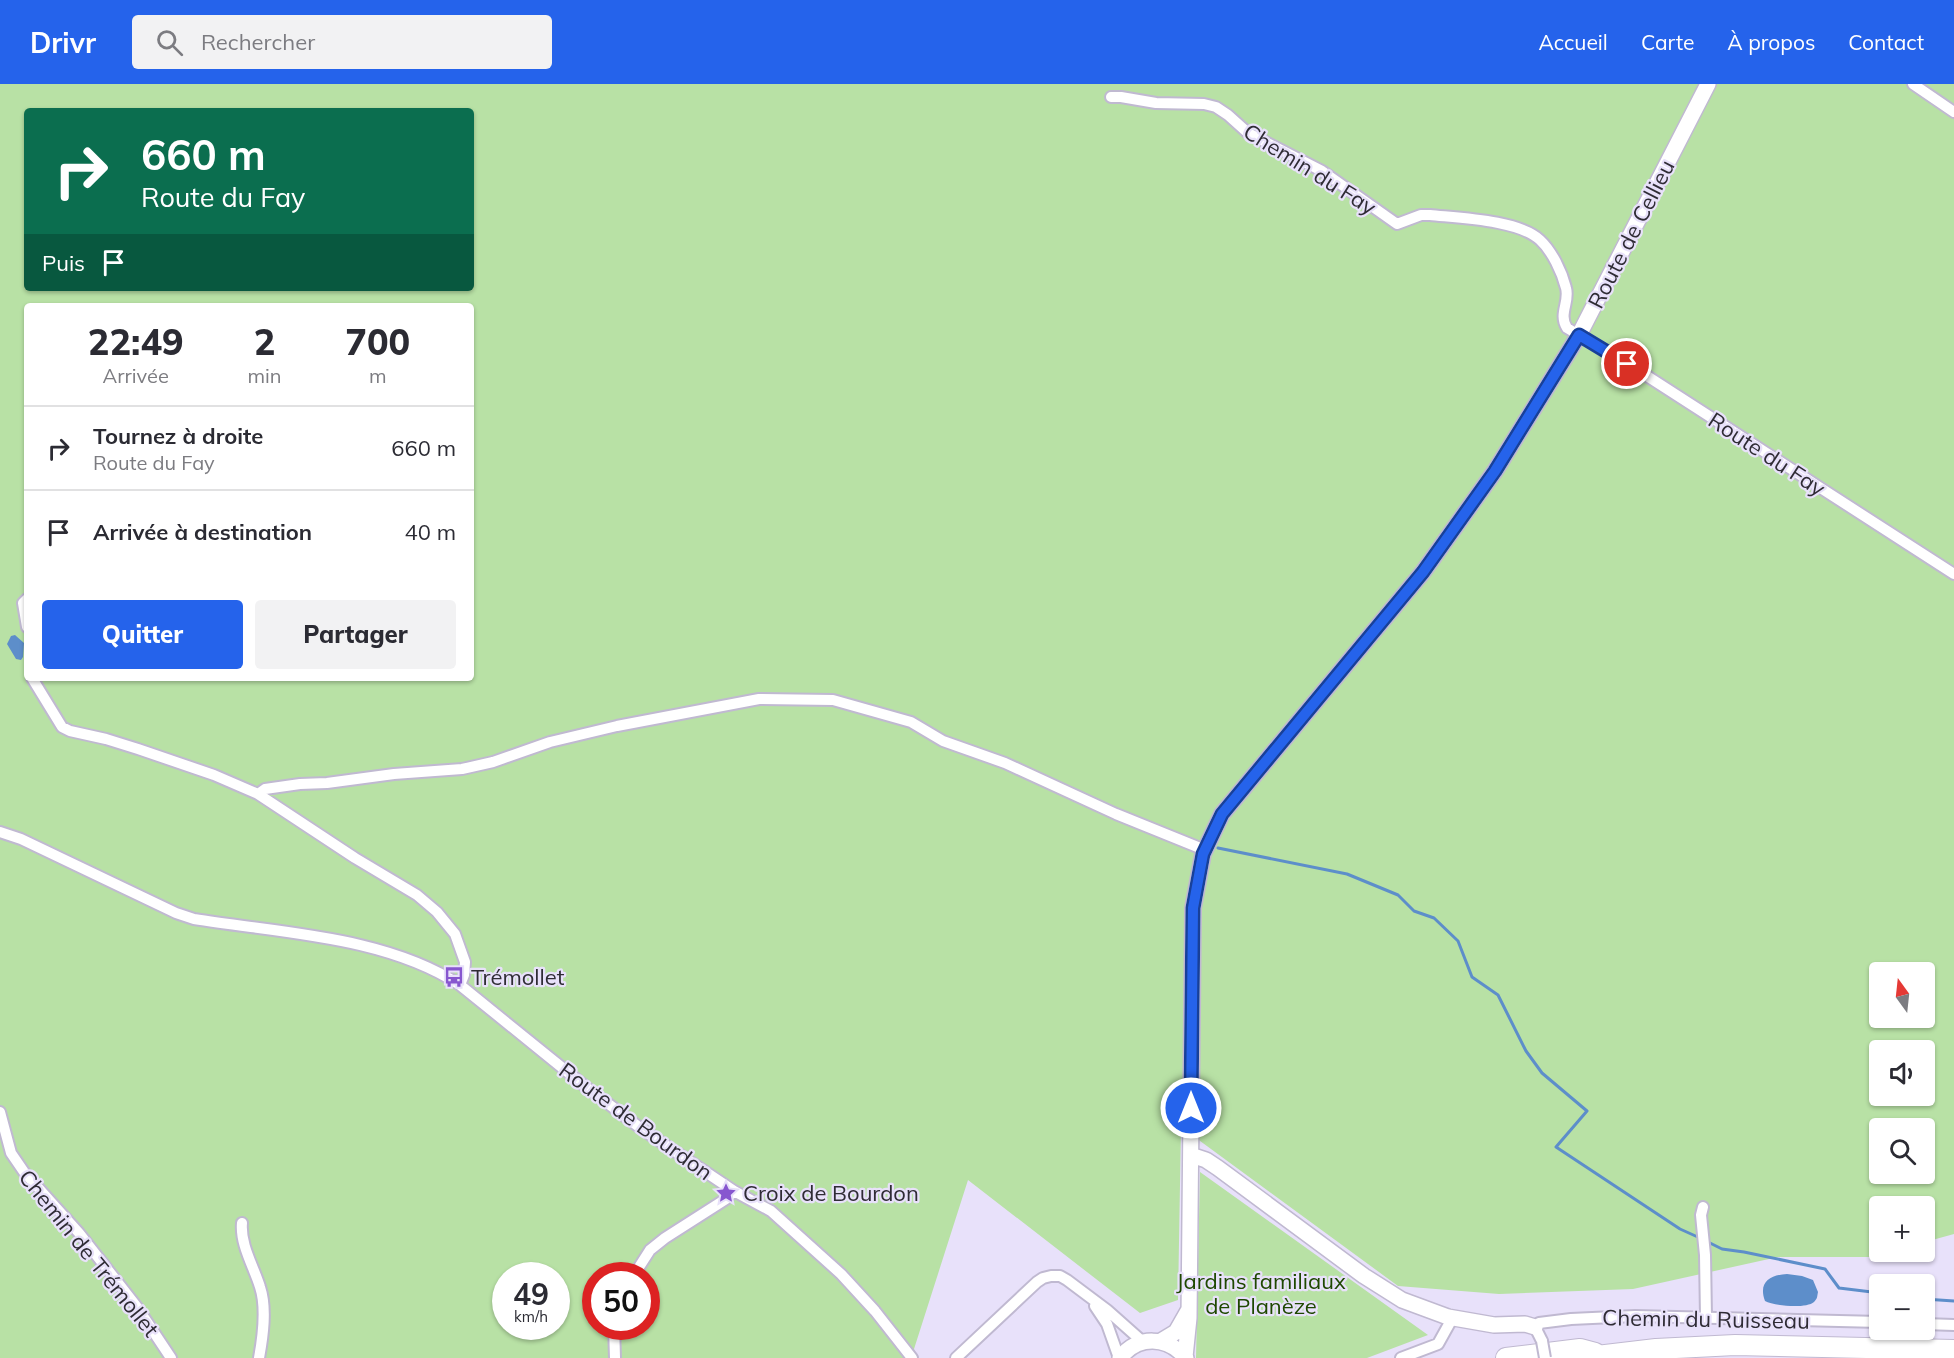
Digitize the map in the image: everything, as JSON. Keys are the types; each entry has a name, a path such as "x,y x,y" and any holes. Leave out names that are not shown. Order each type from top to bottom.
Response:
{"highway":[{"path":"1580,1358 1672,1347 1735,1345 1954,1350"},
{"path":"1506,1358 1580,1349 1604,1354"}],"main road":[{"name":"Route de Cellieu","path":"1186,1358 1189,1308 1193,908 1205,850 1222,814 1423,572 1495,471 1579,335 1708,84"},
{"path":"1191,1155 1206,1160 1218,1168 1364,1276 1402,1300 1453,1317 1494,1324 1525,1324 1539,1334"},
{"path":"1119,1358 1134,1345 1161,1341 1176,1332 1189,1308"},
{"path":"1161,1341 1178,1349 1186,1358"}],"street":[{"path":"1913,84 1954,112"},
{"name":"Chemin du Fay","path":"1111,97 1156,103 1204,104 1216,107 1248,133 1322,171 1397,224 1421,215 1430,215 1506,224 1530,232 1540,239 1550,251 1568,297 1563,323 1579,335"},
{"name":"Route du Fay","path":"1579,335 1633,367 1954,574"},
{"path":"34,681 62,728 138,749 214,775 258,794 417,895 437,912 455,934 465,962 460,985"},
{"path":"258,794 265,789 277,787 462,769 493,762 550,742 617,726 759,699 833,700 911,722 943,741 1005,763 1116,814 1205,850"},
{"name":"Route de Bourdon","path":"0,832 21,839 185,916 375,948 442,972 586,1087 644,1130 734,1191 771,1211 842,1274 912,1358"},
{"name":"Chemin de Trémollet","path":"0,1112 11,1153 24,1172 79,1233 130,1298 171,1358"},
{"path":"643,1262 660,1242 726,1199 734,1191"},
{"path":"1703,1207 1701,1215 1706,1317"},
{"path":"242,1223 246,1249 262,1295 263,1333 259,1358"},
{"path":"956,1358 1043,1278 1060,1276 1107,1310 1143,1342"},
{"path":"1089,1299 1101,1312 1119,1358"},
{"name":"Chemin du Ruisseau","path":"1539,1334 1539,1323 1546,1321 1635,1316 1869,1322"},
{"path":"1401,1358 1438,1344 1453,1317"},
{"path":"1935,1324 1954,1325"},
{"path":"1539,1334 1545,1358"},
{"path":"614,1340 615,1358"}],"green space":[{"path":"0,84 1954,84 1954,1234 1935,1239 1935,1196 1869,1196 1869,1257 1778,1257 1633,1289 1499,1294 1398,1286 1181,1127 1178,1300 1140,1313 968,1180 914,1349 916,1358 0,1358"},
{"name":"Jardins familiaux de Planèze","path":"1200,1172 1428,1335 1367,1358 1196,1358"}],"water":[{"path":"15,635 24,643 21,660 16,659 7,644 11,636"},
{"path":"1787,1274 1813,1280 1818,1292 1814,1302 1804,1306 1790,1306 1765,1301 1764,1284 1775,1276"}],"waterway":[{"path":"1218,848 1347,874 1398,895 1414,911 1434,918 1458,941 1472,977 1498,995 1526,1051 1542,1073 1587,1111 1556,1147 1680,1229 1700,1238"},
{"path":"1706,1241 1722,1249 1825,1269 1839,1288 1869,1292"},
{"path":"1935,1300 1954,1301"}],"place":[{"name":"Trémollet","path":"454,977"},
{"name":"Croix de Bourdon","path":"726,1193"}],"route":[{"path":"1191,1108 1193,908 1203,854 1222,814 1423,572 1495,471 1579,335 1627,364"}]}
